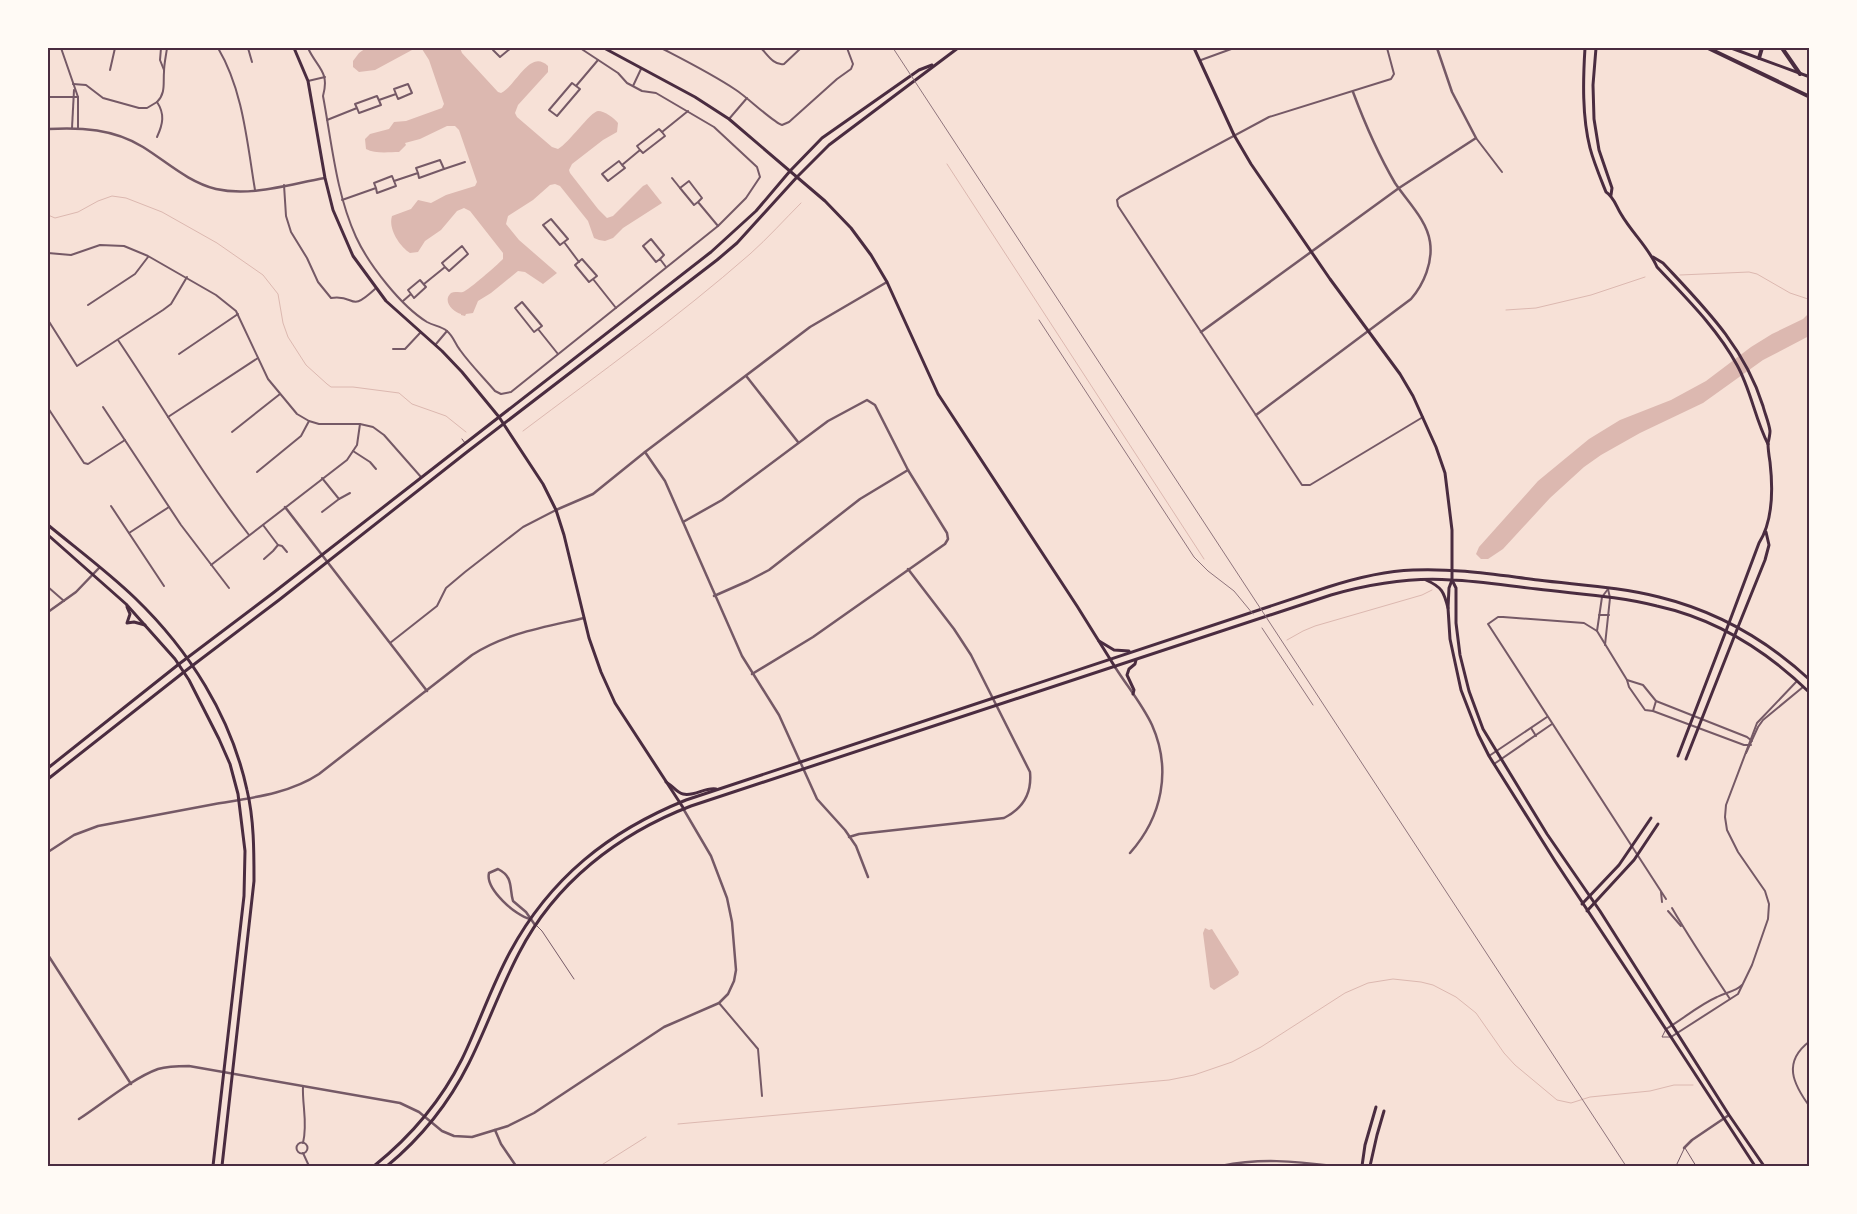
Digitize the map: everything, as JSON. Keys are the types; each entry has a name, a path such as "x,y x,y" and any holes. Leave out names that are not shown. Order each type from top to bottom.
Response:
{"highway":[{"path":"1708,48 1810,97"},
{"path":"1758,58 1762,48"},
{"path":"1782,48 1800,74"}],"main road":[{"path":"294,48 308,81 325,178 333,210 343,237 375,289 397,313 435,345 462,372 499,418 543,484 556,510 571,559 592,650 610,694 684,809"},
{"path":"604,48 610,49 641,69 695,97 729,119 825,201 851,228 872,255 888,282 938,394 1115,667"},
{"path":"48,778 731,248 756,223 796,177 829,145 958,48"},
{"path":"1194,48 1234,134 1262,180 1311,252 1400,374 1423,417 1439,456 1448,487 1452,530 1452,580 1449,588 1448,608 1450,639 1458,680 1471,718 1489,756 1582,904 1672,1037 1755,1166"},
{"path":"1585,48 1584,99 1587,133 1590,148 1606,192 1611,195 1626,222 1653,257 1658,267 1710,325 1731,354 1744,379 1757,413 1761,431 1768,444"},
{"path":"1596,48 1593,85 1594,119 1599,150 1612,188 1611,195"},
{"path":"1731,48 1810,77"},
{"path":"48,768 179,664 718,247 756,211 790,171 822,138 919,70 933,65"},
{"path":"1653,257 1663,263 1716,320 1740,354 1752,376 1766,415 1770,433 1768,444 1771,491 1766,532 1769,545 1765,560 1686,759"},
{"path":"421,477 427,484"},
{"path":"48,525 133,596 166,630 187,658 212,698 229,731 241,764 249,798 254,850 254,889 222,1166"},
{"path":"1678,756 1759,544 1766,532"},
{"path":"48,535 126,604 179,664 219,739 230,764 239,800 245,851 244,896 213,1166"},
{"path":"374,1166 402,1142 443,1092 458,1068 508,956 535,911 560,882 599,847 630,826 679,802 717,789 1336,584 1380,574 1415,570 1452,571 1608,589 1647,594 1672,600 1696,608 1738,627 1778,653 1810,680"},
{"path":"1423,579 1440,588 1448,608"},
{"path":"387,1166 431,1122 450,1097 466,1069 511,968 535,925 567,886 601,855 644,827 684,809 804,769 1351,589 1423,579 1452,580 1602,597 1667,608 1695,617 1735,635 1769,657 1810,693"},
{"path":"1452,580 1456,588 1456,623 1463,670 1483,729 1495,752 1678,1033 1729,1115 1764,1166"},
{"path":"126,604 130,614 127,623 134,622 147,626"},
{"path":"1099,640 1114,650 1132,652"},
{"path":"1133,694 1134,690 1127,675 1136,660"},
{"path":"666,782 680,793 687,795 710,788 717,789"},
{"path":"1582,904 1619,865 1651,818"},
{"path":"1587,911 1634,860 1658,824"},
{"path":"1362,1166 1365,1145 1376,1107"},
{"path":"1370,1166 1384,1111"}],"street":[{"path":"61,48 74,90 72,128"},
{"path":"109,48 115,48 110,70"},
{"path":"161,48 160,60 164,70"},
{"path":"73,84 86,84 103,98 139,108 146,108 157,102 164,91 167,48"},
{"path":"218,48 237,89 255,190"},
{"path":"248,48 252,62"},
{"path":"308,48 321,67 324,77 326,85 323,96 342,200 362,248 385,282 403,301 427,322 447,331 460,350 495,391 501,394 511,392 718,226 746,198 760,177 759,169 714,127 656,92 642,91 626,82 618,73 580,48"},
{"path":"495,48 493,50 500,58 511,48"},
{"path":"661,48 716,77 748,98 782,125 789,122 852,67 847,48"},
{"path":"761,48 780,65 784,64 801,48"},
{"path":"1200,61 1234,48"},
{"path":"1387,48 1393,71 1393,77 1388,81 1269,117 1234,134 1117,200 1118,206 1299,482 1304,486 1310,485 1423,417"},
{"path":"1438,48 1452,92 1476,138 1502,172"},
{"path":"576,86 598,60"},
{"path":"633,86 641,69"},
{"path":"308,81 324,77"},
{"path":"572,83 576,86 580,89 557,116 549,110 572,83"},
{"path":"408,84 412,93 398,99 396,94 394,90 408,84"},
{"path":"74,90 78,97 78,128"},
{"path":"1256,415 1401,307 1418,291 1426,273 1431,249 1427,230 1380,156 1365,125 1353,92"},
{"path":"379,100 396,94"},
{"path":"377,96 381,105 359,113 357,108 355,104 377,96"},
{"path":"48,97 78,97"},
{"path":"729,119 748,98"},
{"path":"157,102 163,115 158,137"},
{"path":"327,120 357,108"},
{"path":"662,132 688,111"},
{"path":"48,129 78,128 104,132 135,143 200,184 225,191 255,190 325,178"},
{"path":"659,129 662,132 665,136 643,153 637,146 659,129"},
{"path":"1201,332 1399,188 1476,138"},
{"path":"622,164 640,150"},
{"path":"444,169 440,160 416,168 419,178 465,162"},
{"path":"619,161 622,164 625,168 608,181 602,174 619,161"},
{"path":"394,182 418,173"},
{"path":"392,176 396,186 377,193 376,188 374,183 392,176"},
{"path":"672,178 680,188 694,205 702,198 689,182 680,188"},
{"path":"284,186 289,227 325,292 331,298 340,297 362,302 375,289"},
{"path":"342,200 376,188"},
{"path":"698,202 718,226"},
{"path":"551,219 568,239 564,242 560,246 543,225 551,219"},
{"path":"651,239 664,255 660,259 656,262 643,246 651,239"},
{"path":"564,242 579,262"},
{"path":"48,253 71,255 100,245 115,244 130,247 226,301 238,314 268,378 297,414 309,421 326,425 360,424 370,426 381,432 421,477"},
{"path":"462,246 468,254 449,271 445,267 442,263 462,246"},
{"path":"88,305 135,274 148,256"},
{"path":"582,259 597,276 593,279 589,282 575,264 582,259"},
{"path":"660,259 666,267"},
{"path":"424,284 445,267"},
{"path":"48,320 77,366 171,304 187,278"},
{"path":"593,279 616,308"},
{"path":"420,280 426,288 414,298 411,294 408,290 420,280"},
{"path":"390,643 437,606 446,588 523,527 593,494 645,452 818,322 888,282"},
{"path":"403,301 411,294"},
{"path":"522,302 542,326 538,329 534,332 514,308 522,302"},
{"path":"179,354 238,314"},
{"path":"538,329 558,354"},
{"path":"435,345 447,331"},
{"path":"393,349 405,349 420,333"},
{"path":"118,340 224,502 249,535"},
{"path":"168,417 258,358"},
{"path":"746,376 798,442"},
{"path":"232,432 280,394"},
{"path":"683,522 722,500 830,420 864,400 870,400 875,405 908,470 947,533 948,539 945,544 813,637 752,674"},
{"path":"103,407 169,507 229,588"},
{"path":"48,408 84,463 88,464 125,440"},
{"path":"257,472 301,436 309,421"},
{"path":"212,565 347,460 358,438 360,424"},
{"path":"353,451 370,462 376,469"},
{"path":"645,452 665,481 742,656 779,715 817,799 856,846 868,877"},
{"path":"714,596 764,573 860,499 908,470"},
{"path":"322,478 339,499"},
{"path":"322,512 350,493"},
{"path":"111,506 164,586"},
{"path":"129,533 169,507"},
{"path":"285,507 427,691"},
{"path":"262,525 287,552"},
{"path":"264,559 278,544"},
{"path":"48,612 64,601 99,568"},
{"path":"849,837 859,834 993,820 1014,813 1027,799 1030,789 1030,772 998,705 966,647 908,569"},
{"path":"48,587 64,601"},
{"path":"1597,631 1602,597 1608,589"},
{"path":"1605,645 1610,598 1608,589"},
{"path":"1599,614 1609,616"},
{"path":"1666,899 1488,624 1498,617 1584,623 1597,631 1628,680 1629,687 1644,710 1653,711 1749,745"},
{"path":"48,852 74,834 98,826 239,800 289,788 314,777 472,655 490,644 535,629 584,618"},
{"path":"1115,667 1151,723 1159,744 1163,783 1148,831 1130,853"},
{"path":"1628,680 1643,685 1656,701 1751,740"},
{"path":"1672,1037 1738,994 1744,983 1769,914 1769,904 1765,891 1734,845 1726,823 1726,804 1745,754 1748,752 1757,723 1797,681"},
{"path":"1751,740 1763,720 1780,708 1803,687"},
{"path":"1784,695 1788,699"},
{"path":"1653,711 1656,701"},
{"path":"1489,756 1548,717"},
{"path":"1494,764 1552,724"},
{"path":"1531,728 1536,736"},
{"path":"79,1119 131,1084 156,1070 166,1067 189,1066 400,1102 410,1106 448,1134 462,1137 472,1137 520,1121 664,1027 719,1002 728,994 734,981 736,970 732,922 727,898 711,856 684,809"},
{"path":"530,919 523,917 500,898 490,882 489,873 498,869 506,875 512,886 513,901 526,912 535,925"},
{"path":"1661,892 1662,902"},
{"path":"1672,908 1730,999"},
{"path":"1668,911 1683,928"},
{"path":"48,956 131,1084"},
{"path":"1666,1029 1709,1002 1738,990 1744,983"},
{"path":"719,1002 758,1049 762,1096"},
{"path":"1810,1041 1798,1052 1792,1072 1795,1084 1810,1107"},
{"path":"303,1085 302,1098 306,1130 303,1143"},
{"path":"1684,1148 1692,1140 1729,1115"},
{"path":"495,1130 501,1144 516,1166"},
{"path":"303,1143 298,1145 297,1149 303,1153 309,1166"},
{"path":"303,1143 308,1147 307,1151 303,1153"},
{"path":"1221,1166 1272,1160 1333,1166"}],"lane":[{"path":"462,439 465,443"},
{"path":"535,925 542,931 574,978"},
{"path":"1666,1029 1662,1037 1672,1037"},
{"path":"1676,1166 1684,1148"},
{"path":"1684,1148 1696,1166"}],"shaded area":[{"path":"366,48 460,48 462,53 501,93 529,65 541,62 548,66 548,72 518,105 515,113 517,117 552,147 558,149 594,113 601,111 606,113 618,123 617,132 603,140 572,164 569,170 570,173 607,218 613,216 647,184 662,203 623,228 613,238 605,241 594,238 588,221 560,186 550,185 533,200 508,216 506,224 519,240 557,273 543,284 525,272 518,271 478,301 473,313 466,314 465,316 461,315 448,303 451,293 463,292 477,282 503,259 503,253 470,211 464,208 457,211 441,230 425,241 418,252 410,253 398,241 393,231 392,216 411,209 418,200 431,203 446,195 475,186 477,182 459,130 455,126 447,126 420,139 405,143 406,145 399,152 378,152 366,149 365,139 370,134 389,129 394,122 406,121 442,108 444,104 429,60 422,49 412,50 375,70 359,72 353,67 353,61"},
{"path":"1809,313 1809,336 1763,360 1703,403 1640,433 1601,455 1584,467 1550,498 1503,549 1488,559 1481,559 1476,554 1479,547 1538,481 1589,439 1620,420 1671,400 1706,381 1751,347 1803,319"},
{"path":"1205,928 1212,929 1239,972 1238,975 1214,990 1210,987 1203,933"}],"waterway":[{"path":"947,164 1204,559"},
{"path":"48,215 55,218 78,212 112,196 126,198 162,212 217,243 263,275 278,294 283,323 288,337 306,365 331,387 353,387 399,393 412,404 446,416 466,432"},
{"path":"523,431 695,300 757,248 801,203"},
{"path":"1680,275 1749,272 1757,274 1790,293 1808,299"},
{"path":"1506,310 1536,308 1591,295 1645,277"},
{"path":"1287,640 1315,626 1422,595 1432,590"},
{"path":"678,1124 1169,1080 1194,1075 1232,1062 1261,1047 1345,993 1368,983 1393,979 1433,985 1456,997 1476,1013 1504,1053 1515,1065 1557,1100 1571,1103 1590,1097 1650,1091 1674,1085 1693,1085"},
{"path":"600,1166 646,1137"}],"railway":[{"path":"893,48 1626,1166"},
{"path":"1039,320 1194,557 1208,571 1234,591 1253,614"},
{"path":"1262,628 1313,705"}]}
